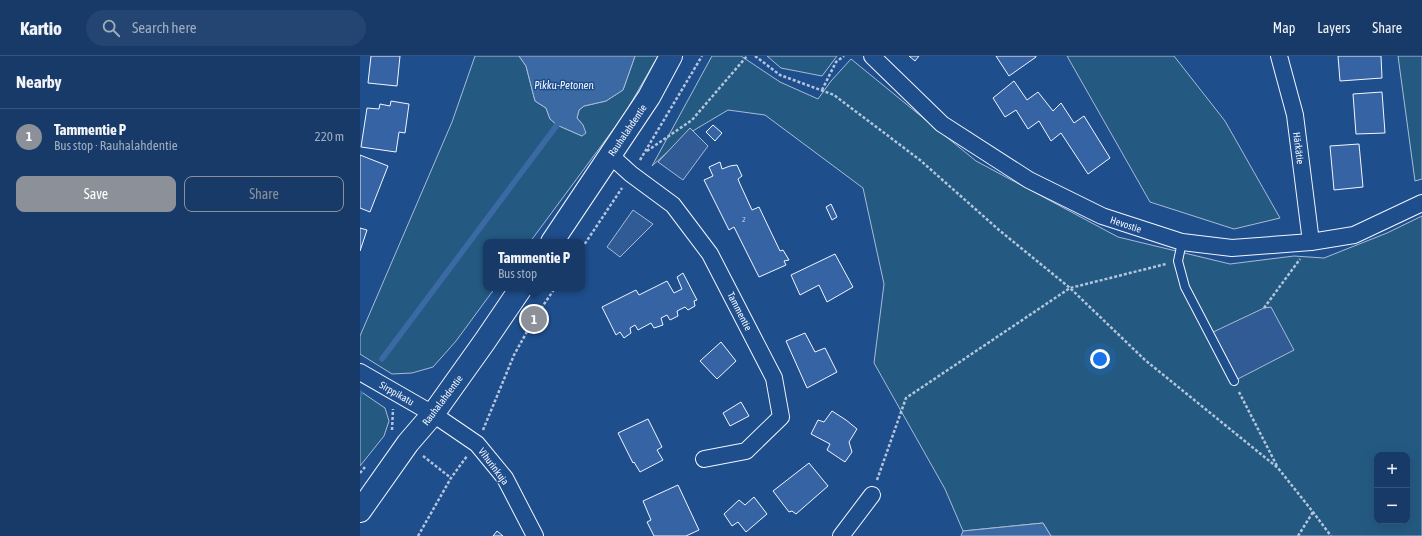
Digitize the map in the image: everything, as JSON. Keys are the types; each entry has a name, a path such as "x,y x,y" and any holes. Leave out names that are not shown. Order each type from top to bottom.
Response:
{"main road":[{"name":"Rauhalahdentie","path":"554,239 649,97 671,56"},
{"name":"Rauhalahdentie","path":"360,510 408,443 433,414 519,291"}],"street":[{"name":"Hevostie","path":"872,56 942,124 1029,180 1102,216 1182,242 1232,248 1312,242 1354,235 1422,203"},
{"name":"Härkätie","path":"1279,56 1295,115 1312,242"},
{"name":"Tammentie","path":"610,155 631,174 673,205 710,254 774,378 781,417 746,451 704,459"},
{"name":"Sirppikatu","path":"360,372 433,414"},
{"name":"Vihurinkuja","path":"433,414 477,444 505,478 535,536"},
{"path":"841,536 872,495"}],"lane":[{"path":"1182,242 1178,261 1185,287 1234,381"}],"path":[{"path":"585,243 645,152 702,56"},
{"path":"645,152 692,120 747,56"},
{"path":"755,56 780,75 834,95 920,160 999,230 1070,288 1145,360 1278,468 1314,512 1331,536"},
{"path":"822,90 836,62 844,56"},
{"path":"1264,308 1312,242"},
{"path":"872,495 906,398 1070,288 1178,261"},
{"path":"418,536 452,478 477,444 514,355 534,319 553,291"},
{"path":"1234,381 1278,468"},
{"path":"392,433 393,405"},
{"path":"360,473 369,462"},
{"path":"1298,536 1314,512"}],"shaded area":[{"path":"475,56 519,56 526,66 535,101 546,108 550,119 557,125 582,136 583,125 577,118 579,110 584,106 606,101 623,90 635,56 658,56 624,115 532,239 483,239 483,291 493,291 456,341 433,367 412,373 392,374 360,354 360,336 452,122"},
{"path":"712,56 741,56 780,82 818,99 831,81 851,59 976,161 1118,237 1230,264 1294,256 1324,258 1387,233 1422,216 1422,536 1051,536 1043,523 963,531 945,489 874,363 884,284 863,188 765,115 728,110 686,135 652,166"},
{"path":"767,56 837,56 822,76 781,68"},
{"path":"1067,56 1174,56 1225,121 1280,218 1234,229 1150,202"},
{"path":"1398,56 1422,56 1422,179 1415,181"},
{"path":"690,128 708,146 683,180 658,162"},
{"path":"633,210 653,224 620,257 607,247"},
{"path":"1271,307 1294,350 1234,381 1209,334 1264,308"},
{"path":"360,391 385,408 389,421 384,436 360,466"}],"water":[{"name":"Pikku-Petonen","path":"519,56 635,56 623,90 606,101 584,106 579,110 577,118 583,125 586,133 582,136 557,125 550,119 546,108 535,101 526,66"},
{"path":"1043,523 1051,536 961,536 963,531"}],"building":[{"path":"371,56 400,56 397,86 368,83"},
{"path":"909,56 919,56 915,61"},
{"path":"996,56 1036,56 1036,57 1009,76"},
{"path":"1338,56 1381,56 1382,78 1340,81"},
{"path":"1014,81 1027,100 1038,92 1053,111 1061,103 1074,123 1084,116 1110,158 1088,174 1061,133 1051,141 1039,121 1028,129 1016,110 1005,117 993,98"},
{"path":"1382,92 1385,133 1356,134 1353,94"},
{"path":"391,101 409,104 405,133 399,132 396,152 361,147 367,108 379,109 380,104 390,106"},
{"path":"713,125 722,133 715,141 706,132"},
{"path":"1359,144 1363,187 1334,190 1330,146"},
{"path":"360,155 388,166 370,212 360,208"},
{"path":"720,162 722,169 737,165 742,176 738,179 752,210 759,207 780,251 783,250 789,260 784,261 786,265 759,277 734,227 729,230 704,180 713,176 709,167"},
{"path":"831,204 837,217 832,220 826,207"},
{"path":"360,228 367,230 360,251"},
{"path":"835,254 853,287 827,302 819,285 800,295 791,275"},
{"path":"683,273 697,300 694,301 695,306 688,310 685,307 677,311 678,316 670,320 667,315 661,318 663,325 654,328 651,323 638,330 635,325 630,328 631,333 624,338 620,332 616,335 602,307 636,290 639,295 667,281 674,293 682,289 677,277"},
{"path":"805,333 815,352 825,348 837,372 807,388 786,341"},
{"path":"721,342 736,361 717,379 700,361"},
{"path":"741,402 749,416 730,426 723,413"},
{"path":"832,411 857,429 849,442 852,452 845,462 827,450 830,444 811,434 818,420 824,422"},
{"path":"648,419 662,447 657,450 663,460 640,472 634,462 633,463 618,433"},
{"path":"809,463 828,486 796,514 792,511 789,512 773,491"},
{"path":"678,485 699,530 686,536 654,536 647,522 651,520 643,501"},
{"path":"754,497 767,514 746,532 738,522 732,526 724,514 739,500 745,505"},
{"path":"497,531 503,536 493,536"}],"waterway":[{"path":"382,359 557,125"}],"place":[{"name":"Tammentie P","path":"534,319"}]}
